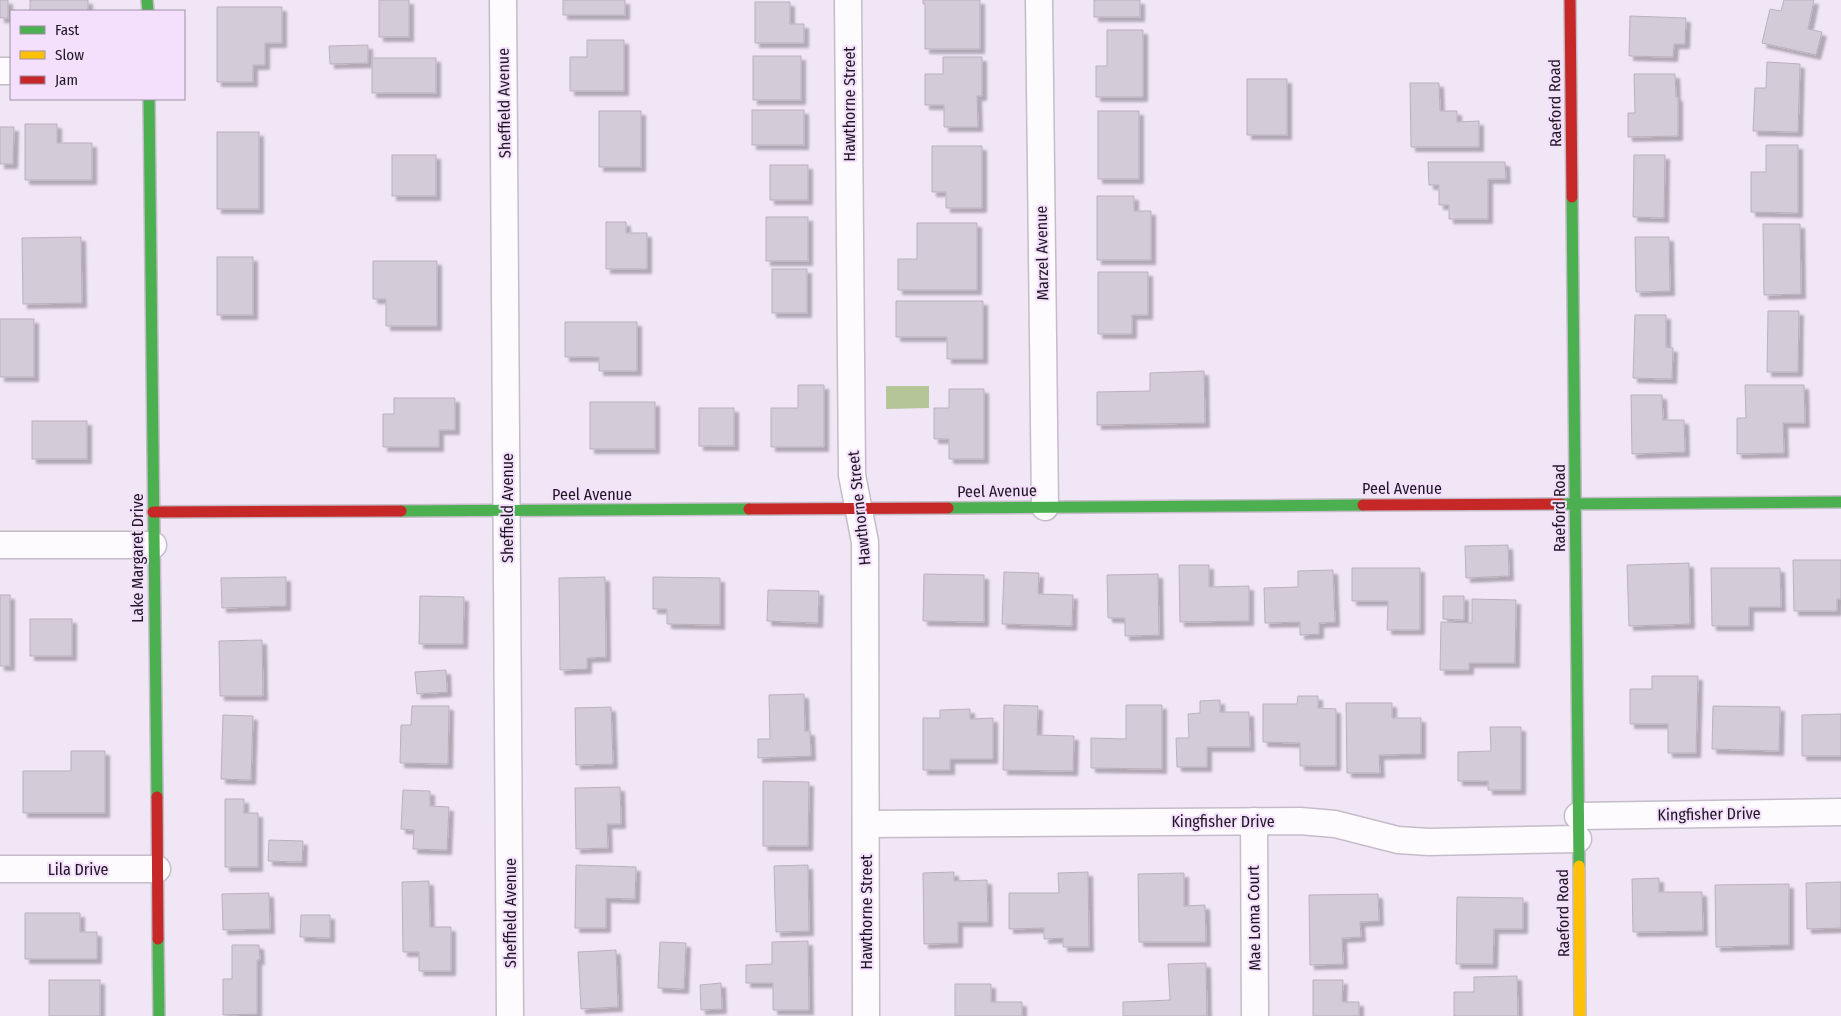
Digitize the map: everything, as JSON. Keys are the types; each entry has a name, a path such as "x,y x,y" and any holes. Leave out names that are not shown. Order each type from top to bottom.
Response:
{"street":[{"name":"Sheffield Avenue","path":"503,0 510,1016"},
{"name":"Hawthorne Street","path":"848,0 852,475 865,542 866,1016"},
{"name":"Marzel Avenue","path":"1039,0 1045,507"},
{"name":"Raeford Road","path":"1570,0 1580,1016"},
{"name":"Lake Margaret Drive","path":"149,100 158,1016"},
{"name":"Peel Avenue","path":"153,512 1841,502"},
{"path":"0,545 153,545"},
{"name":"Kingfisher Drive","path":"866,824 1300,821 1335,824 1398,840 1428,842 1578,828 1841,812"},
{"name":"Mae Loma Court","path":"1254,821 1255,1016"},
{"name":"Lila Drive","path":"0,869 156,869"}],"shaded area":[{"path":"886,386 929,386 929,408 886,409"}],"building":[{"path":"0,0 8,0 8,18 0,18"},
{"path":"30,0 88,0 88,10 30,10"},
{"path":"379,0 409,0 409,37 379,37"},
{"path":"563,0 625,0 625,15 563,15"},
{"path":"923,0 980,0 980,49 925,49 925,4 923,4"},
{"path":"1094,0 1140,0 1140,17 1094,17"},
{"path":"1784,0 1814,0 1808,29 1822,32 1816,55 1762,43 1770,9 1781,11"},
{"path":"755,2 790,2 790,24 804,24 804,43 755,43"},
{"path":"217,7 282,7 282,43 265,43 265,65 253,65 253,82 217,82"},
{"path":"1630,16 1686,18 1685,44 1674,44 1673,57 1629,56"},
{"path":"1107,30 1143,30 1143,97 1096,97 1096,66 1107,66"},
{"path":"587,40 624,40 624,91 570,91 570,57 587,57"},
{"path":"368,45 368,63 330,64 329,46"},
{"path":"753,56 801,56 801,100 753,100"},
{"path":"943,57 982,57 982,96 977,96 978,127 944,127 944,105 925,105 925,74 943,74"},
{"path":"372,58 436,58 436,93 372,93"},
{"path":"1767,62 1800,64 1798,132 1753,131 1755,88 1766,88"},
{"path":"1634,74 1675,74 1676,97 1678,97 1678,136 1628,137 1628,113 1635,113"},
{"path":"1247,79 1287,79 1287,135 1247,135"},
{"path":"1410,83 1439,83 1440,111 1457,111 1457,122 1479,121 1479,147 1411,147"},
{"path":"752,110 804,110 804,145 752,145"},
{"path":"599,111 641,111 641,167 599,167"},
{"path":"1098,111 1139,111 1139,179 1098,179"},
{"path":"25,124 57,124 57,143 92,143 92,180 25,180"},
{"path":"0,127 14,127 13,164 0,164"},
{"path":"217,132 259,132 259,209 217,209"},
{"path":"1766,145 1798,145 1798,213 1751,212 1751,172 1766,172"},
{"path":"932,146 982,146 982,208 946,208 946,192 932,192"},
{"path":"392,155 436,155 436,196 392,196"},
{"path":"1634,155 1665,155 1664,218 1633,217"},
{"path":"1428,162 1505,162 1506,179 1488,179 1488,219 1449,219 1449,205 1439,205 1439,185 1429,185"},
{"path":"770,165 808,165 808,200 770,200"},
{"path":"1097,196 1134,196 1134,211 1151,211 1151,260 1097,260"},
{"path":"766,217 808,217 808,261 766,261"},
{"path":"606,222 626,222 626,233 647,233 647,269 606,269"},
{"path":"917,223 977,223 977,290 898,290 898,259 917,259"},
{"path":"1763,224 1800,224 1801,294 1764,295"},
{"path":"81,237 82,303 23,304 22,238"},
{"path":"1635,237 1669,237 1670,291 1636,292"},
{"path":"217,257 253,257 253,315 217,315"},
{"path":"373,261 437,261 437,326 386,326 386,299 373,299"},
{"path":"772,269 807,269 807,313 772,313"},
{"path":"1098,272 1148,272 1148,315 1132,315 1132,334 1098,334"},
{"path":"896,301 983,301 983,359 947,359 947,337 896,337"},
{"path":"1768,311 1799,311 1798,372 1767,372"},
{"path":"1635,315 1666,315 1666,347 1673,348 1672,379 1633,378"},
{"path":"0,319 34,319 34,377 0,377"},
{"path":"565,322 637,322 637,371 599,371 599,357 565,357"},
{"path":"1204,371 1205,423 1097,425 1097,392 1150,391 1150,373"},
{"path":"798,385 824,385 824,447 771,447 771,408 798,408"},
{"path":"1745,385 1804,385 1805,423 1783,423 1784,453 1737,454 1737,418 1746,418"},
{"path":"949,389 984,389 984,459 949,459 949,439 934,439 934,408 949,408"},
{"path":"1631,395 1662,395 1663,420 1684,420 1685,452 1632,454"},
{"path":"394,398 455,398 455,430 439,430 439,447 383,447 383,414 394,414"},
{"path":"590,402 655,402 655,449 590,449"},
{"path":"699,408 734,408 734,446 699,446"},
{"path":"32,421 87,421 87,459 32,459"},
{"path":"1508,545 1509,576 1466,578 1465,546"},
{"path":"1793,560 1841,560 1841,599 1837,599 1837,611 1794,611"},
{"path":"1689,563 1690,624 1629,626 1627,565"},
{"path":"1179,565 1209,565 1209,587 1249,586 1249,621 1180,622"},
{"path":"1352,568 1420,568 1420,630 1387,630 1388,601 1352,601"},
{"path":"1711,568 1780,568 1781,607 1749,607 1749,626 1712,626"},
{"path":"1333,570 1335,622 1319,623 1319,634 1300,635 1300,622 1265,623 1264,588 1298,587 1298,571"},
{"path":"1004,572 1039,573 1038,594 1073,595 1072,626 1002,624"},
{"path":"924,574 984,575 984,622 923,621"},
{"path":"1158,574 1159,635 1125,636 1125,618 1108,618 1107,575"},
{"path":"286,577 286,606 222,608 221,578"},
{"path":"605,577 606,657 587,658 587,669 560,670 559,578"},
{"path":"653,577 720,578 720,625 667,624 667,609 653,609"},
{"path":"768,590 819,591 818,623 767,621"},
{"path":"0,595 10,595 10,666 0,666"},
{"path":"420,596 464,597 463,644 419,644"},
{"path":"1443,596 1464,596 1464,620 1443,619"},
{"path":"1472,599 1516,600 1515,663 1469,663 1469,670 1440,670 1441,622 1472,623"},
{"path":"30,619 72,619 72,656 30,656"},
{"path":"262,640 263,696 220,696 219,641"},
{"path":"446,670 447,692 417,694 415,672"},
{"path":"1652,676 1698,676 1696,753 1668,753 1668,724 1630,724 1630,689 1652,689"},
{"path":"804,694 805,731 810,731 811,756 758,758 758,739 770,739 769,695"},
{"path":"1298,696 1318,696 1318,708 1336,709 1336,766 1300,766 1300,743 1263,742 1263,704 1297,704"},
{"path":"1220,700 1220,712 1249,712 1250,747 1207,747 1207,767 1177,767 1176,738 1189,738 1188,714 1200,713 1200,701"},
{"path":"1346,703 1392,703 1392,718 1421,718 1421,754 1379,755 1380,773 1347,773"},
{"path":"1004,705 1038,706 1037,735 1074,736 1073,771 1003,770"},
{"path":"1126,705 1162,705 1162,769 1091,768 1091,738 1126,739"},
{"path":"412,706 449,706 448,764 400,763 401,725 411,725"},
{"path":"1713,706 1780,707 1779,751 1712,749"},
{"path":"611,707 613,764 576,765 575,708"},
{"path":"970,709 970,719 993,718 993,759 950,759 950,770 923,770 923,718 940,718 940,710"},
{"path":"1841,714 1841,756 1802,756 1802,715"},
{"path":"223,715 253,716 251,780 221,779"},
{"path":"1490,727 1521,727 1521,790 1488,790 1488,781 1458,781 1458,752 1491,751"},
{"path":"71,751 105,751 105,813 23,813 23,771 71,771"},
{"path":"763,781 809,782 808,846 763,846"},
{"path":"620,787 621,824 607,824 608,848 576,849 575,788"},
{"path":"403,790 430,791 430,806 449,807 447,850 413,849 414,830 401,829"},
{"path":"225,799 244,799 244,813 258,813 258,867 225,867"},
{"path":"269,840 303,841 302,862 268,861"},
{"path":"576,865 636,867 635,899 606,898 606,928 575,928"},
{"path":"808,865 809,931 776,932 774,866"},
{"path":"954,872 954,881 987,880 988,922 958,922 958,943 924,944 923,873"},
{"path":"1088,872 1089,947 1063,947 1063,938 1044,939 1044,928 1009,929 1009,893 1059,893 1058,873"},
{"path":"1184,873 1184,906 1205,905 1206,942 1139,942 1138,874"},
{"path":"1659,878 1659,892 1702,892 1703,931 1633,932 1632,879"},
{"path":"429,881 430,927 451,927 451,971 419,971 419,952 403,952 402,882"},
{"path":"1841,882 1841,928 1807,929 1806,883"},
{"path":"1789,884 1789,945 1716,947 1715,885"},
{"path":"269,893 270,929 223,930 222,894"},
{"path":"1378,894 1379,921 1360,922 1361,937 1342,938 1343,964 1310,965 1309,895"},
{"path":"1457,897 1523,898 1523,929 1494,929 1493,964 1456,964"},
{"path":"25,913 80,913 80,932 97,932 97,959 25,959"},
{"path":"301,915 330,915 330,938 300,937"},
{"path":"808,941 809,1010 773,1010 773,983 746,983 746,965 772,964 772,942"},
{"path":"660,942 686,943 684,989 658,988"},
{"path":"232,945 259,945 260,960 257,960 257,1014 223,1015 223,979 232,979"},
{"path":"616,950 618,1007 581,1009 578,952"},
{"path":"1206,963 1207,1016 1123,1016 1123,1002 1170,1000 1168,964"},
{"path":"1517,976 1518,1016 1454,1016 1454,992 1474,992 1474,977"},
{"path":"49,980 100,980 100,1016 49,1016"},
{"path":"1313,980 1343,980 1342,1002 1359,1002 1359,1016 1313,1016"},
{"path":"721,983 722,1009 701,1010 700,985"},
{"path":"955,984 991,984 991,1002 1022,1002 1022,1016 955,1016"}],"traffic: fast":[{"path":"147,0 148,10"},
{"path":"149,100 157,797"},
{"path":"1572,197 1579,866"},
{"path":"1561,504 1841,502"},
{"path":"948,508 1363,505"},
{"path":"401,511 749,509"},
{"path":"158,939 159,1016"}],"traffic: slow":[{"path":"1579,866 1580,1016"}],"traffic: jam":[{"path":"1570,0 1572,197"},
{"path":"1363,505 1561,504"},
{"path":"749,509 948,508"},
{"path":"153,512 401,511"},
{"path":"157,797 158,939"}]}
